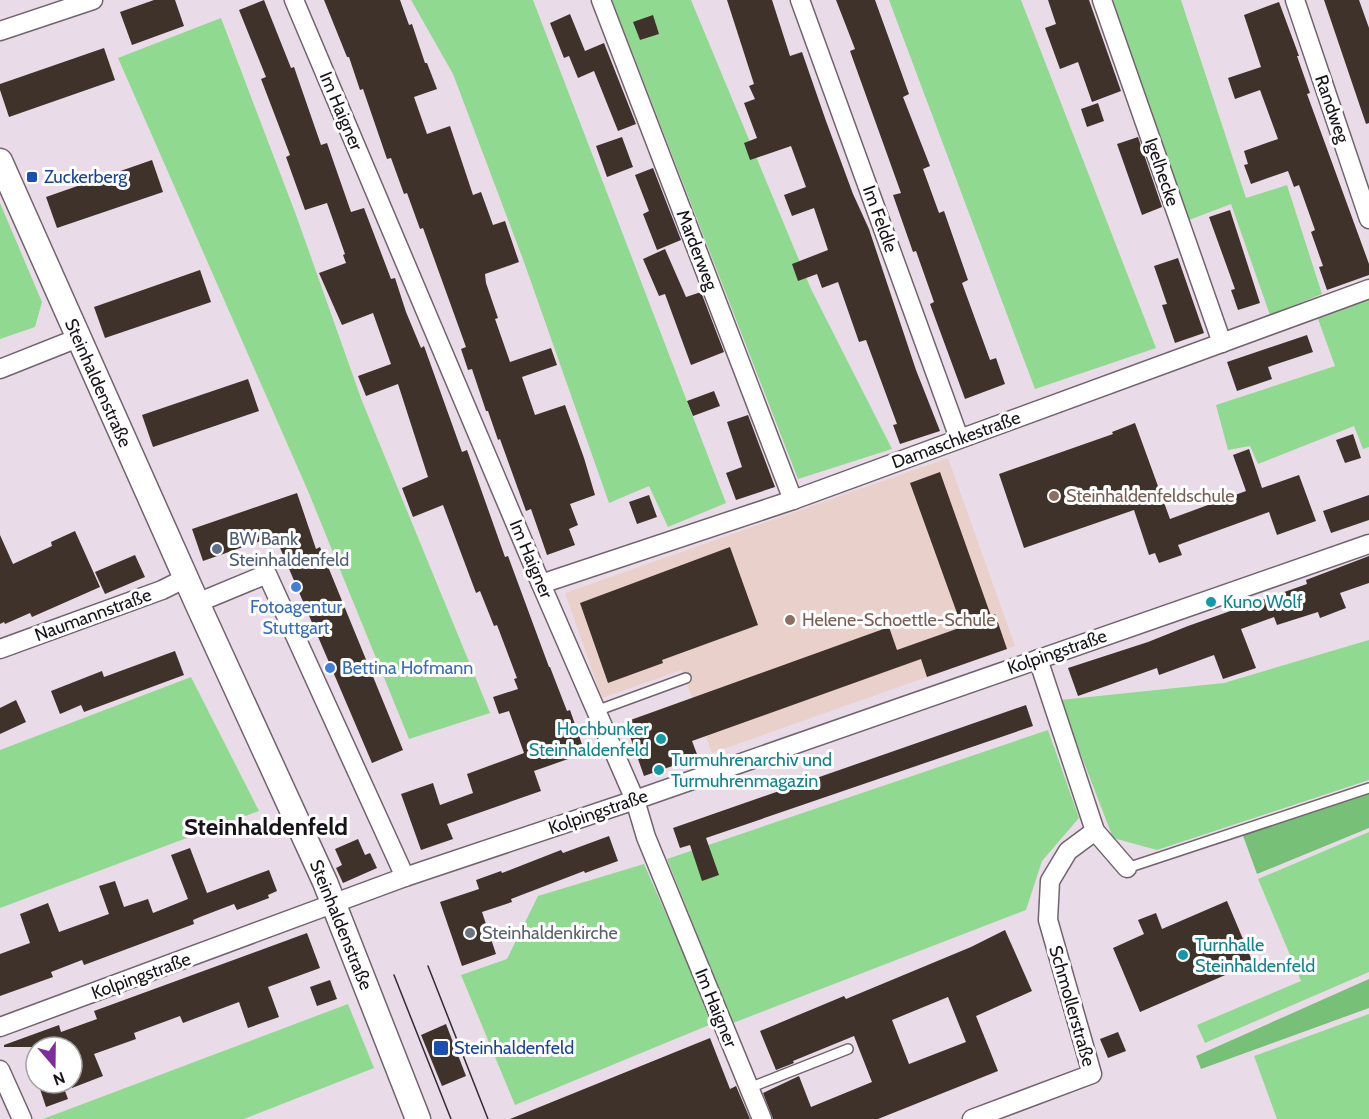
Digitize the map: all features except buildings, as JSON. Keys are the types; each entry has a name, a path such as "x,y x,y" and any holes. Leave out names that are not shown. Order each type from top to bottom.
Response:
{"street":[{"path":"0,31 93,0"},
{"name":"Im Haigner","path":"294,0 635,800 646,837 762,1119"},
{"name":"Marderweg","path":"601,0 793,500"},
{"name":"Im Feldle","path":"800,0 959,438"},
{"name":"Igelhecke","path":"1102,0 1222,343"},
{"name":"Randweg","path":"1295,0 1369,219"},
{"name":"Steinhaldenstraße","path":"0,161 334,905 418,1119"},
{"name":"Damaschkestraße","path":"541,584 793,500 1369,289"},
{"path":"0,369 78,338"},
{"name":"Kolpingstraße","path":"0,1027 405,878 1369,544"},
{"path":"197,603 267,574 405,878"},
{"name":"Naumannstraße","path":"0,649 162,590 186,578"},
{"path":"1038,659 1095,831 1127,868"},
{"name":"Schmollerstraße","path":"972,1119 1092,1074 1048,920 1050,881 1068,851 1095,831"},
{"path":"0,1070 22,1119"}],"lane":[{"path":"596,711 686,678"},
{"path":"1127,868 1369,788"},
{"path":"749,1088 848,1049"}],"shaded area":[{"name":"Helene-Schoettle-Schule","path":"948,458 1015,646 712,753 682,670 602,698 565,593"}],"green space":[{"path":"411,0 533,0 726,503 668,527 649,486 609,503 524,262 453,74"},
{"path":"612,0 691,0 811,289 892,449 798,479"},
{"path":"889,0 1021,0 1156,348 1035,389"},
{"path":"1113,0 1181,0 1246,198 1287,185 1322,294 1270,315 1231,204 1189,220"},
{"path":"221,18 296,215 362,401 490,713 409,739 308,491 118,58"},
{"path":"0,203 42,302 35,327 0,339"},
{"path":"1369,300 1369,447 1363,449 1354,426 1258,464 1250,446 1228,450 1216,405 1335,366 1318,319"},
{"path":"1369,640 1369,780 1157,850 1113,838 1060,700 1224,683"},
{"path":"191,677 259,811 0,908 0,750"},
{"path":"1048,730 1079,818 1042,861 1026,910 733,1023 667,859"},
{"path":"1369,791 1369,828 1257,874 1242,833"},
{"path":"1369,832 1369,972 1205,1043 1197,1025 1301,981 1258,879"},
{"path":"644,864 714,1023 515,1105 461,975 507,959 538,896"},
{"path":"1369,979 1369,1008 1201,1069 1196,1056"},
{"path":"348,1004 374,1068 244,1119 43,1119"},
{"path":"1369,1014 1369,1119 1277,1119 1254,1056"}],"tram line":[{"path":"428,966 488,1119"},
{"path":"394,975 451,1119"}],"place":[{"name":"Zuckerberg","path":"32,177"},
{"name":"Steinhaldenfeldschule","path":"1054,496"},
{"name":"BW Bank Steinhaldenfeld","path":"217,549"},
{"name":"Fotoagentur Stuttgart","path":"296,587"},
{"name":"Kuno Wolf","path":"1211,602"},
{"name":"Helene-Schoettle-Schule","path":"790,620"},
{"name":"Bettina Hofmann","path":"330,668"},
{"name":"Hochbunker Steinhaldenfeld","path":"661,739"},
{"name":"Turmuhrenarchiv und Turmuhrenmagazin","path":"659,770"},
{"name":"Steinhaldenkirche","path":"470,933"},
{"name":"Turnhalle Steinhaldenfeld","path":"1183,955"},
{"name":"Steinhaldenfeld","path":"441,1048"}],"district":[{"name":"Steinhaldenfeld","path":"266,826"}]}
